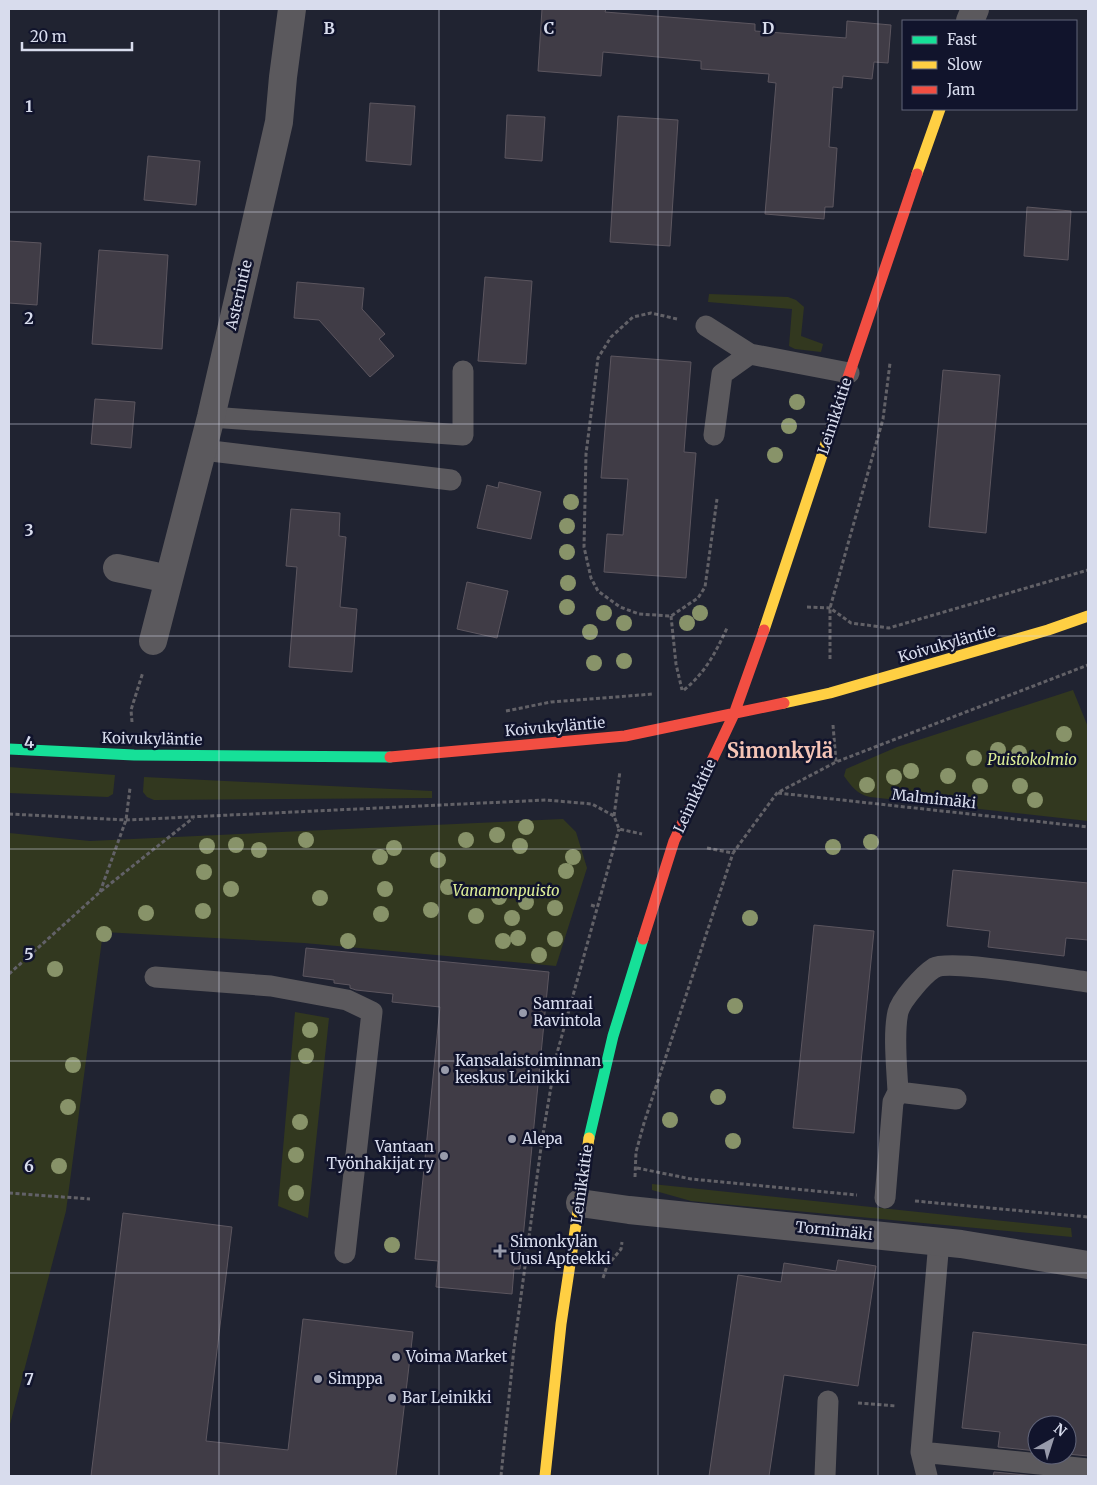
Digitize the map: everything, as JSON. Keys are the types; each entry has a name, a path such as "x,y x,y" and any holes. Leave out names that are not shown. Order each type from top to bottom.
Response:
{"main road":[{"name":"Leinikkitie","path":"545,1476 561,1324 587,1146 612,1036 674,841 734,714 773,606 849,373 940,110"},
{"name":"Koivukyläntie","path":"9,749 134,755 378,758 625,736 830,693 1048,630 1088,616"}],"street":[{"name":"Asterintie","path":"153,641 211,417 279,122 292,9"},
{"path":"117,568 169,579"},
{"name":"Tornimäki","path":"580,1203 629,1210 939,1241 1088,1265"}],"lane":[{"path":"706,326 750,354 849,373"},
{"path":"714,435 722,374 750,354"},
{"path":"211,417 463,435 463,371"},
{"path":"202,450 451,480"},
{"path":"884,1198 893,1102 898,1092 896,1048 898,1011 910,992 935,968 958,965 1088,982"},
{"path":"154,977 271,986 347,1000 372,1012 345,1253"},
{"path":"898,1092 956,1099"},
{"path":"927,1476 921,1452 939,1241"},
{"path":"825,1476 828,1401"},
{"path":"921,1452 1088,1470"}],"path":[{"path":"706,326 651,313 633,318 611,337 598,358 586,454 584,547 591,578 598,592 626,610 640,614 671,616 698,598 705,587 717,499"},
{"path":"836,762 830,693 830,608 883,419 891,354"},
{"path":"830,608 851,623 889,628 1088,570"},
{"path":"671,616 676,664 682,690"},
{"path":"134,755 131,710 153,641"},
{"path":"602,1282 607,1266 621,1249 637,1168 636,1152 733,853 777,792 836,762 1088,665"},
{"name":"Malmimäki","path":"777,792 1088,827"},
{"path":"9,814 126,820 546,800 592,804 614,816 619,829 556,1057 542,1140 514,1348 501,1476"},
{"path":"9,974 100,892 193,817"},
{"path":"100,892 126,820"},
{"path":"619,829 733,853"},
{"path":"591,905 597,907"},
{"path":"9,1194 90,1199"},
{"path":"828,1401 924,1408"}],"green space":[{"path":"709,294 788,297 796,300 804,307 801,336 823,344 821,352 795,349 789,346 792,309 708,302"},
{"name":"Puistokolmio","path":"1073,690 1088,727 1088,821 870,797 855,790 844,776 846,769 897,747"},
{"path":"9,767 115,775 113,794 108,797 9,793"},
{"path":"144,777 432,791 432,798 154,800 147,797 143,792"},
{"name":"Vanamonpuisto","path":"563,819 576,832 587,868 556,966 304,943 103,932 66,1211 9,1428 9,833 90,841"},
{"path":"295,1012 329,1018 308,1218 278,1206"},
{"path":"652,1184 1071,1228 1072,1237 691,1201 652,1190"}],"building":[{"path":"542,9 606,9 605,12 755,24 755,31 846,38 847,21 891,25 888,63 874,62 872,79 843,76 842,88 833,87 829,147 837,148 833,207 825,207 824,219 765,214 776,83 768,82 769,74 701,69 701,61 603,52 601,76 538,71"},
{"path":"370,103 415,106 411,165 366,161"},
{"path":"507,115 545,117 542,161 505,158"},
{"path":"618,116 678,120 670,246 610,242"},
{"path":"148,156 200,161 196,205 144,200"},
{"path":"1027,207 1071,211 1068,260 1024,256"},
{"path":"9,241 41,243 37,305 9,303"},
{"path":"99,250 168,255 162,349 92,344"},
{"path":"485,277 532,281 526,364 478,361"},
{"path":"297,282 364,288 362,309 385,334 379,339 394,356 370,377 319,320 294,318"},
{"path":"611,356 691,362 684,452 696,453 686,578 604,572 607,534 623,535 628,479 601,478"},
{"path":"943,370 1000,375 986,533 929,527"},
{"path":"95,399 135,402 131,448 91,444"},
{"path":"499,482 541,492 531,539 477,528 487,485 498,488"},
{"path":"291,509 340,513 339,536 346,537 340,607 357,609 352,672 289,667 297,567 286,566"},
{"path":"467,582 508,591 497,638 457,629"},
{"path":"953,870 1088,883 1088,940 1066,938 1064,956 988,947 990,931 947,926"},
{"path":"814,925 874,931 854,1133 793,1128"},
{"path":"306,948 549,972 520,1269 514,1269 512,1294 436,1287 438,1261 415,1259 440,1007 392,1002 393,994 356,990 350,988 350,985 334,983 334,980 303,976"},
{"path":"123,1213 232,1227 206,1441 288,1450 303,1319 413,1332 396,1476 91,1476"},
{"path":"838,1260 876,1266 858,1386 784,1375 769,1476 709,1476 738,1275 781,1282 784,1263 836,1271"},
{"path":"973,1332 1088,1345 1088,1456 1077,1455 1077,1415 1027,1415 1027,1450 998,1447 1000,1432 962,1428"},
{"path":"994,1472 1036,1476 993,1476"}],"traffic: fast":[{"path":"9,749 134,755 390,757"},
{"path":"589,1138 613,1036 643,939"}],"traffic: slow":[{"path":"917,174 940,110"},
{"path":"764,630 836,413"},
{"path":"784,703 830,693 1048,630 1088,616"},
{"path":"545,1476 561,1324 589,1138"}],"traffic: jam":[{"path":"836,413 917,174"},
{"path":"643,939 674,841 734,714 764,630"},
{"path":"390,757 625,736 784,703"}],"place":[{"name":"Samraai Ravintola","path":"523,1013"},
{"name":"Kansalaistoiminnan keskus Leinikki","path":"445,1070"},
{"name":"Alepa","path":"512,1139"},
{"name":"Vantaan Työnhakijat ry","path":"444,1156"},
{"name":"Simonkylän Uusi Apteekki","path":"500,1251"},
{"name":"Voima Market","path":"396,1357"},
{"name":"Simppa","path":"318,1379"},
{"name":"Bar Leinikki","path":"392,1398"}],"district":[{"name":"Simonkylä","path":"780,751"}]}
